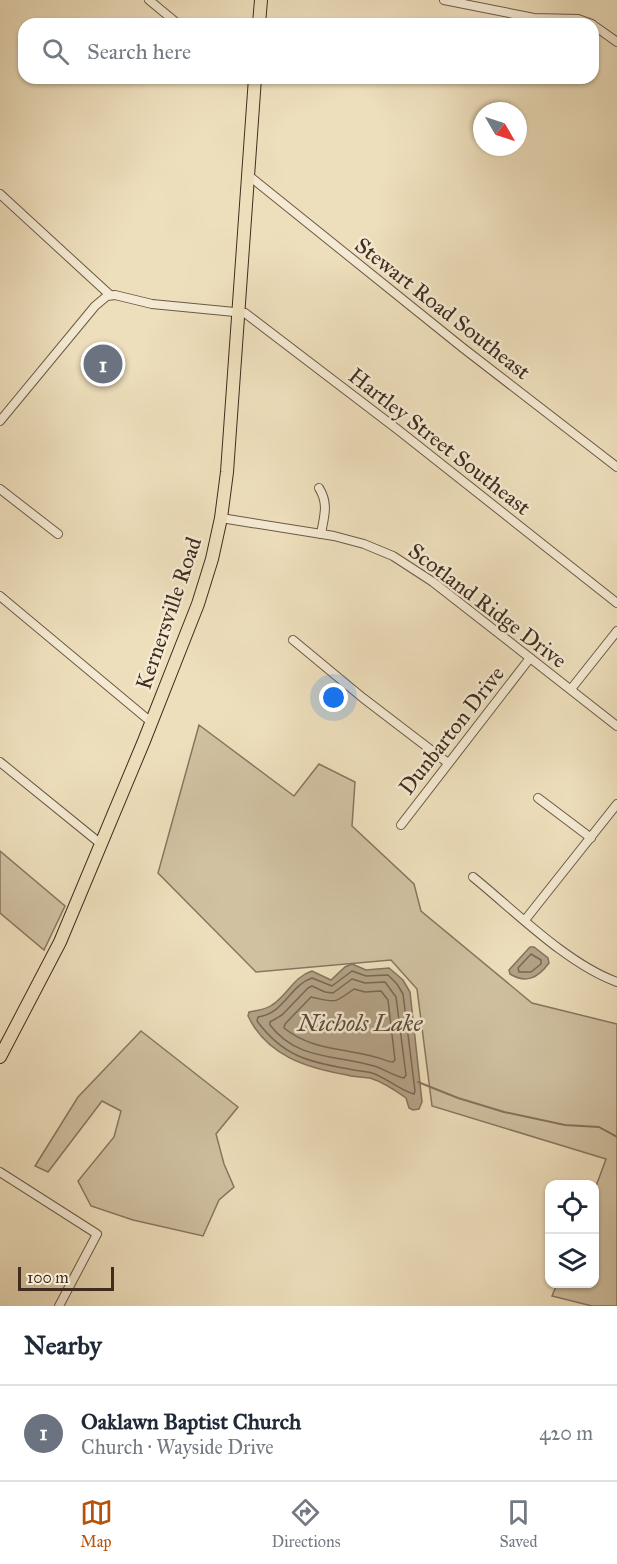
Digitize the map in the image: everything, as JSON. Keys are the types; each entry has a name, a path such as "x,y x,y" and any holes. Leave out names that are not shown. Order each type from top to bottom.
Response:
{"main road":[{"path":"260,18 261,0"},
{"name":"Kernersville Road","path":"0,1057 60,942 198,604 212,559 221,518 227,472 255,84"}],"street":[{"path":"149,0 171,18"},
{"path":"444,0 534,18"},
{"path":"599,29 617,42"},
{"name":"Stewart Road Southeast","path":"248,175 617,468"},
{"path":"0,194 110,295"},
{"path":"0,421 95,306 110,295 120,295 152,304 239,312"},
{"name":"Hartley Street Southeast","path":"239,312 245,312 617,603"},
{"path":"318,488 325,498 326,505 321,534"},
{"path":"0,489 58,534"},
{"name":"Scotland Ridge Drive","path":"221,518 321,534 364,544 407,564 617,726"},
{"path":"0,596 151,722"},
{"path":"571,690 617,631"},
{"path":"293,640 363,698 448,763"},
{"name":"Dunbarton Drive","path":"401,825 530,658"},
{"path":"0,762 101,844"},
{"path":"538,798 591,838"},
{"path":"525,920 617,804"},
{"path":"473,877 570,957 598,974 617,982"},
{"path":"0,1172 97,1234 59,1306"}],"shaded area":[{"path":"199,725 294,796 319,764 355,782 352,826 414,884 421,911 532,1003 617,1024 617,1306 592,1306 552,1296 555,1288 599,1288 598,1180 606,1159 432,1106 417,989 391,960 256,972 158,873"},
{"path":"0,851 65,906 44,950 0,913"},
{"path":"141,1031 238,1107 216,1134 224,1164 234,1187 219,1200 203,1236 133,1220 91,1206 78,1181 114,1137 121,1111 102,1101 48,1172 35,1166 78,1097"}],"water":[{"path":"530,947 534,947 548,958 549,963 531,978 521,979 510,974 509,970"},
{"name":"Nichols Lake","path":"352,964 366,970 389,968 403,980 410,992 422,1102 419,1109 409,1108 406,1098 389,1086 370,1078 317,1068 290,1058 266,1041 248,1016 249,1012 272,1005 305,974 312,971 331,980 345,967"}],"waterway":[{"path":"418,1082 458,1098 504,1112 565,1125 599,1127 617,1137"}],"place":[{"name":"Oaklawn Baptist Church","path":"103,364"}]}
